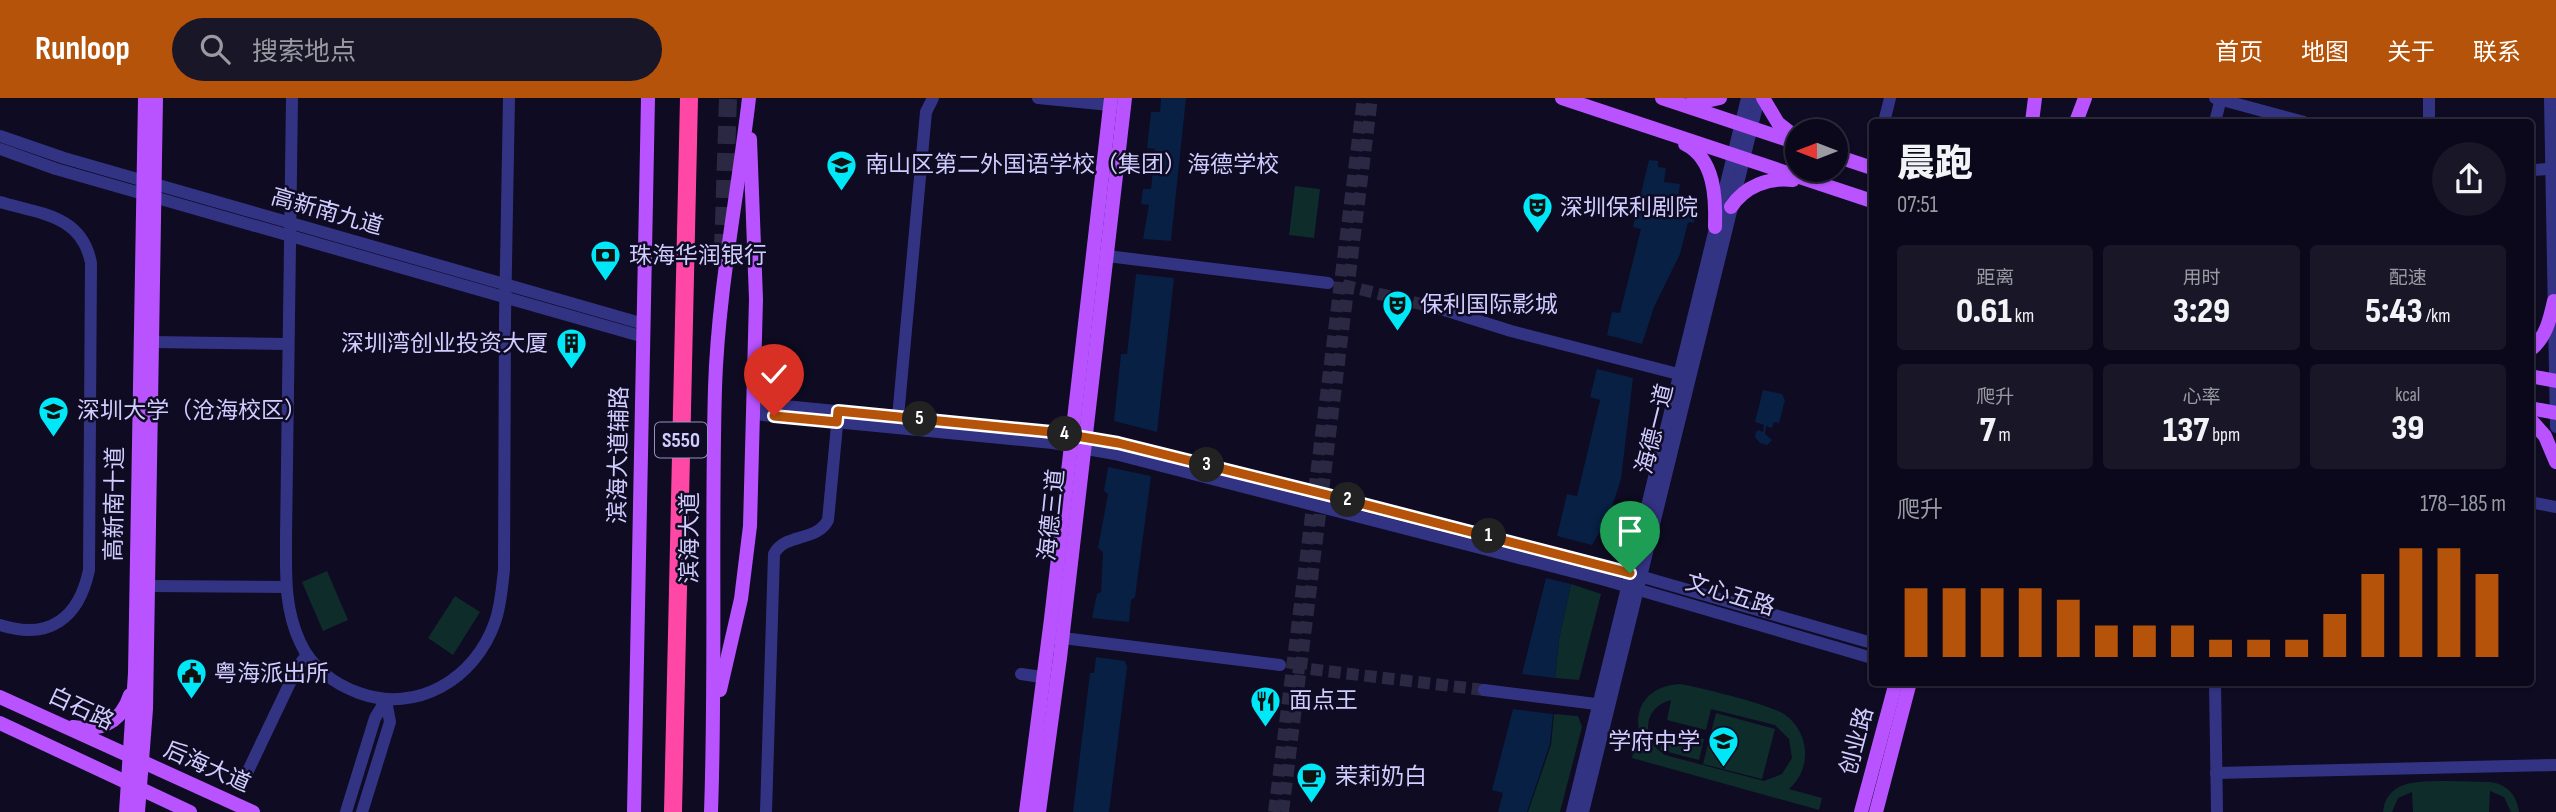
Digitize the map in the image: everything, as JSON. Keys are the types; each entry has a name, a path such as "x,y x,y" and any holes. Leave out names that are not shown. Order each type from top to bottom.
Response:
{"highway":[{"path":"676,98 688,144"},
{"name":"滨海大道","path":"673,812 689,98"},
{"path":"665,812 674,781"}],"main road":[{"name":"高新南十道","path":"137,760 146,709 152,342 145,98"},
{"name":"高新南十道","path":"137,760 135,673 148,189 156,98"},
{"name":"滨海大道辅路","path":"634,812 648,98"},
{"path":"1562,98 1869,200"},
{"path":"1662,98 1785,137"},
{"path":"1682,105 1720,98"},
{"path":"1761,98 1785,129"},
{"path":"2032,119 2035,98"},
{"path":"2077,119 2085,98"},
{"name":"海德三道","path":"1039,812 1077,442 1118,102"},
{"path":"714,715 747,562 756,299 748,103"},
{"name":"滨海大道","path":"710,812 714,715 715,387 748,103"},
{"path":"1665,134 1692,148 1707,165 1714,192 1715,227"},
{"path":"1848,160 1869,166"},
{"path":"1731,207 1746,191 1769,181 1784,179 1815,183"},
{"path":"2534,346 2546,330 2554,301"},
{"path":"2534,377 2556,381"},
{"path":"2534,409 2556,413"},
{"path":"2534,424 2545,436 2556,462"},
{"name":"海德三道","path":"1026,812 1042,677 1056,637"},
{"path":"65,726 96,728 112,723 128,702 135,673"},
{"name":"创业路","path":"1861,812 1895,686"},
{"name":"创业路","path":"1876,812 1909,686"},
{"name":"白石路","path":"0,696 137,760"},
{"name":"白石路","path":"0,723 134,787"},
{"path":"126,812 134,787 137,760"},
{"name":"后海大道","path":"137,760 253,812"},
{"path":"134,787 138,812"},
{"name":"后海大道","path":"134,787 190,812"}],"street":[{"path":"292,98 286,587 292,624 307,655 325,675 338,683 368,696 386,700 428,694 453,680 481,651 495,621 504,570 509,98"},
{"path":"898,417 926,112 933,98"},
{"path":"1038,98 1118,102"},
{"name":"海德一道","path":"1684,375 1715,227 1745,126 1746,98"},
{"name":"海德一道","path":"1745,126 1761,98"},
{"path":"1885,119 1890,98"},
{"path":"2429,98 2429,119"},
{"path":"2550,98 2556,427"},
{"path":"2216,119 2219,99 2293,119"},
{"name":"高新南九道","path":"0,136 148,189"},
{"name":"高新南九道","path":"0,149 36,163 148,189 644,330"},
{"name":"海德一道","path":"1572,812 1603,705 1684,375 1731,207 1737,156"},
{"path":"2534,170 2551,169"},
{"path":"0,202 54,218 77,230 85,239 92,263 89,570 85,588 71,612 49,627 18,630 0,625"},
{"path":"1099,255 1328,283"},
{"path":"1441,309 1511,331 1684,375"},
{"path":"152,342 288,344"},
{"name":"文心五路","path":"753,409 1077,442 1118,443 1328,495 1633,581 1869,642"},
{"path":"766,812 774,554 780,545 821,531 828,520 838,417"},
{"name":"文心五路","path":"838,417 898,417 1077,442"},
{"path":"2534,503 2556,507"},
{"name":"文心五路","path":"1633,581 1869,657"},
{"path":"148,586 286,587"},
{"path":"1056,637 1280,665"},
{"path":"247,773 298,666 307,655"},
{"path":"1021,674 1042,677"},
{"path":"2215,686 2217,812"},
{"path":"1484,690 1603,705"},
{"path":"346,812 375,718 386,700"},
{"path":"362,812 390,723 386,700"},
{"name":"海德一道","path":"1583,812 1603,705"},
{"path":"2216,773 2556,765"}],"green space":[{"path":"1295,186 1320,189 1314,238 1289,235"},
{"path":"327,571 348,620 323,631 302,582"},
{"path":"1571,584 1601,594 1579,680 1555,678 1559,639"},
{"path":"455,596 480,612 453,655 428,638"},
{"path":"1680,684 1764,706 1784,714 1799,730 1805,750 1802,772 1789,789 1822,798 1819,810 1632,758 1634,748 1647,751 1641,739 1639,716 1641,706 1655,691","holes":["1671,700 1667,720 1706,730 1711,709 1775,725 1789,739 1792,758 1782,774 1764,781 1665,755 1652,741 1648,725 1654,710"]},
{"path":"1716,713 1775,729 1762,779 1703,764"},
{"path":"1554,714 1578,716 1582,727 1560,812 1528,812 1551,745"},
{"path":"1665,730 1704,739 1699,760 1660,750"},
{"path":"2431,781 2490,782 2510,791 2519,812 2511,812 2504,797 2490,791 2489,812 2413,812 2412,792 2398,798 2392,812 2383,812 2391,793 2409,784"}],"water":[{"path":"1161,98 1186,98 1171,241 1143,239 1149,205 1141,204 1143,189 1151,189 1155,149 1147,148 1151,112 1160,112"},
{"path":"1649,160 1658,161 1658,167 1666,168 1664,182 1680,184 1678,198 1693,199 1692,208 1695,209 1694,223 1688,222 1680,254 1654,307 1642,344 1607,335 1612,312 1620,313 1641,229 1633,227"},
{"path":"1136,274 1174,278 1157,432 1114,421 1121,354 1127,354"},
{"path":"1597,369 1633,378 1621,479 1609,516 1592,545 1557,536 1567,494 1577,496 1600,400 1590,397"},
{"path":"1763,390 1782,394 1785,400 1779,423 1774,422 1772,428 1766,426 1765,434 1772,440 1767,445 1760,443 1755,437 1758,430 1763,432 1764,425 1755,422"},
{"path":"1108,467 1151,476 1135,597 1131,600 1129,622 1092,618 1097,594 1101,592 1103,552 1098,548 1108,494 1104,491"},
{"path":"1546,578 1571,584 1559,639 1555,678 1522,674"},
{"path":"1096,657 1125,661 1127,667 1109,812 1073,812 1090,673 1094,673"},
{"path":"1513,709 1553,714 1550,744 1527,812 1498,812 1503,793 1492,790"}],"tunnel":[{"path":"723,252 728,98"},
{"path":"1274,812 1363,98"},
{"path":"1283,812 1372,98"},
{"path":"1343,285 1441,309"},
{"path":"1293,667 1484,690"}],"place":[{"name":"南山区第二外国语学校（集团）海德学校","path":"842,192"},
{"name":"深圳保利剧院","path":"1537,235"},
{"name":"珠海华润银行","path":"606,283"},
{"name":"保利国际影城","path":"1397,332"},
{"name":"深圳湾创业投资大厦","path":"571,371"},
{"name":"深圳大学（沧海校区）","path":"54,438"},
{"name":"粤海派出所","path":"191,701"},
{"name":"面点王","path":"1266,728"},
{"name":"学府中学","path":"1723,769"},
{"name":"茉莉奶白","path":"1312,804"}],"route":[{"path":"774,416 837,422 838,411 1052,432 1118,443 1630,573"}]}
